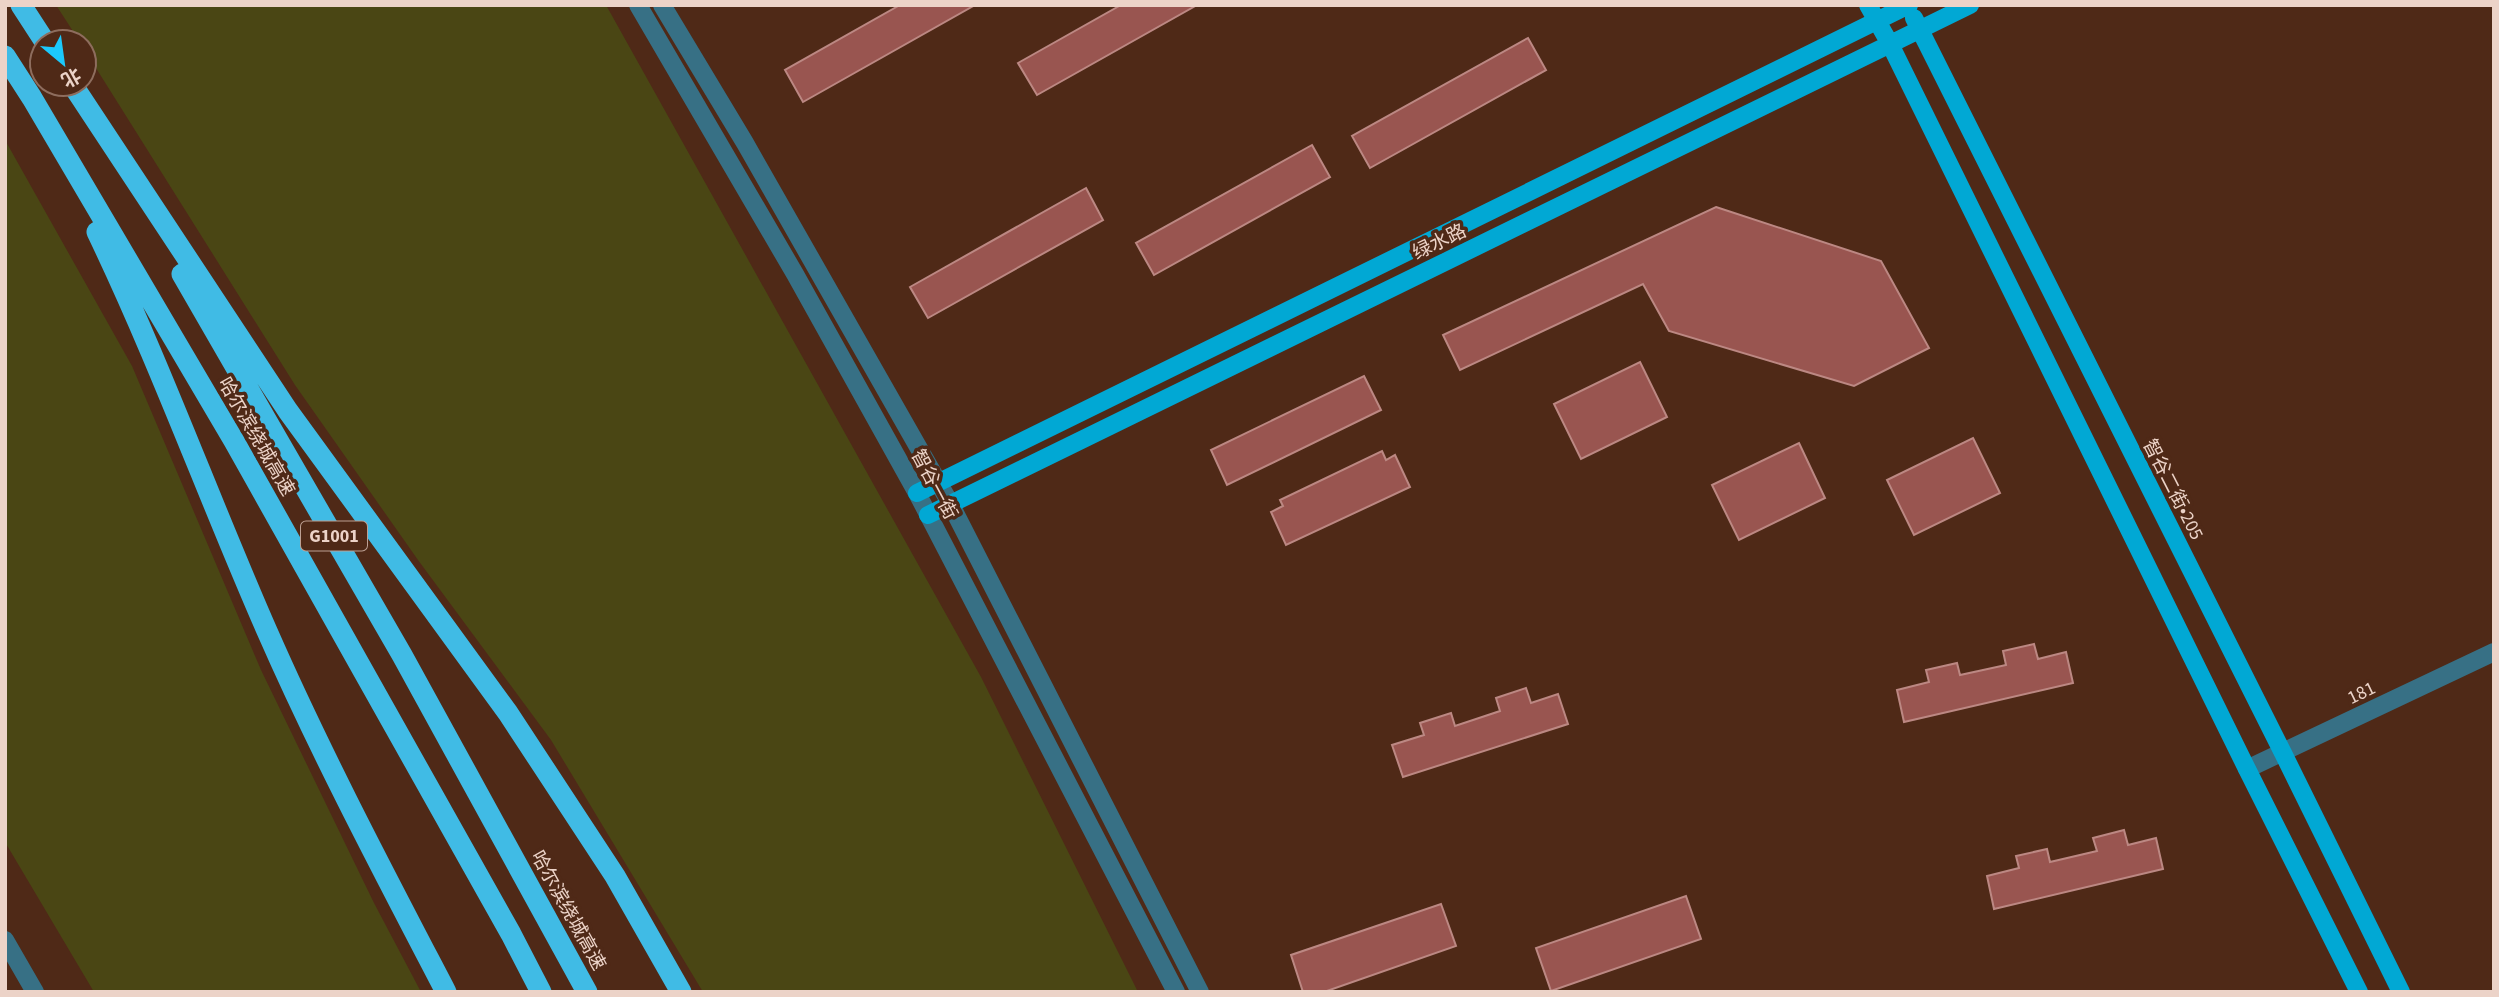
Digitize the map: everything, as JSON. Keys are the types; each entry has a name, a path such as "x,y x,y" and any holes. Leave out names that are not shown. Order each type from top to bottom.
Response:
{"highway":[{"path":"21,5 36,28"},
{"name":"哈尔滨绕城高速","path":"5,56 28,92"},
{"path":"32,98 133,307 236,561 300,704 370,847 446,992"},
{"name":"哈尔滨绕城高速","path":"32,98 234,440 512,934 541,992"},
{"name":"哈尔滨绕城高速","path":"80,98 402,655 587,992"},
{"path":"81,98 288,411 508,713 615,876 681,992"}],"main road":[{"name":"绿水路","path":"917,493 1872,13 1908,5"},
{"name":"智谷二街•205","path":"1908,5 2401,992"},
{"name":"绿水路","path":"928,515 1970,5"},
{"path":"1872,13 1890,44 2359,992"}],"street":[{"name":"智谷一街","path":"638,5 795,274 917,493 1176,992"},
{"name":"智谷一街","path":"662,5 752,156 950,503 1200,992"},
{"name":"181","path":"2247,769 2494,652"},
{"path":"5,940 35,992"}],"shaded area":[{"path":"56,5 606,5 981,677 1138,992 703,992 551,740 418,560 295,385 98,71 98,28 71,28"},
{"path":"5,140 132,366 261,670 374,903 421,992 94,992 5,842"}],"building":[{"path":"900,5 975,5 803,102 785,70"},
{"path":"1121,5 1197,5 1037,95 1018,63"},
{"path":"1528,38 1546,70 1370,168 1352,136"},
{"path":"1312,145 1330,177 1154,275 1136,243"},
{"path":"1086,188 1103,220 928,318 910,287"},
{"path":"1716,207 1881,261 1929,348 1854,386 1669,331 1643,284 1460,370 1443,335"},
{"path":"1640,362 1667,417 1581,459 1554,404"},
{"path":"1364,376 1381,410 1227,485 1211,450"},
{"path":"1973,438 2000,493 1914,535 1887,480"},
{"path":"1799,443 1825,498 1739,540 1712,485"},
{"path":"1382,451 1386,460 1395,455 1410,487 1286,545 1271,512 1283,506 1280,500"},
{"path":"2034,644 2038,659 2066,652 2073,683 1904,722 1897,690 1929,682 1926,670 1957,663 1960,675 2006,665 2003,651"},
{"path":"1526,688 1531,703 1558,694 1568,724 1403,777 1392,745 1424,735 1420,723 1451,713 1455,726 1500,711 1496,698"},
{"path":"2124,830 2128,845 2156,838 2163,869 1994,909 1987,876 2019,868 2016,856 2047,849 2050,862 2097,851 2093,838"},
{"path":"1686,896 1701,939 1551,991 1536,948"},
{"path":"1441,904 1456,946 1324,992 1303,992 1291,955"}]}
